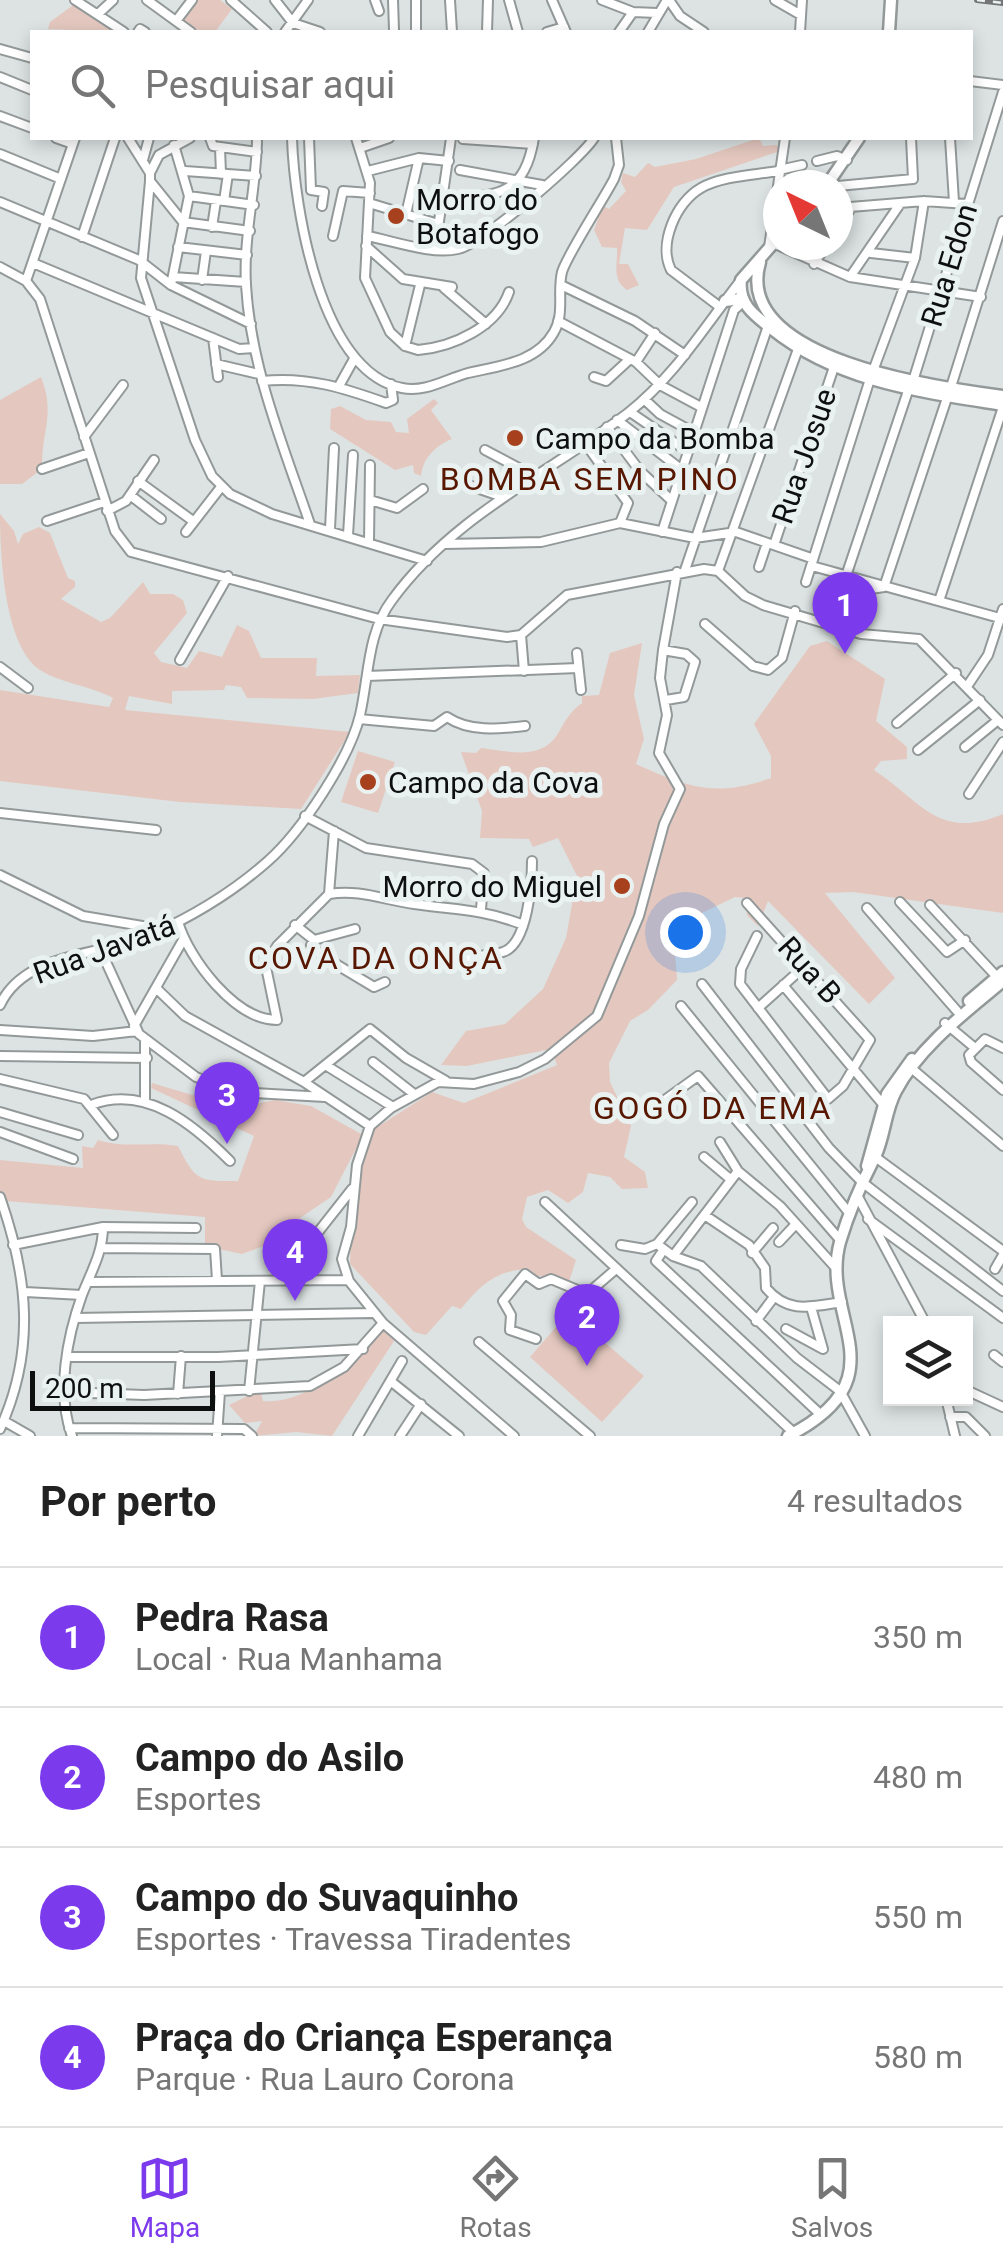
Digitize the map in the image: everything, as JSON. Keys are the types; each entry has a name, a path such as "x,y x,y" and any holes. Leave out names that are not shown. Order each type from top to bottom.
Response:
{"main road":[{"path":"888,30 889,0"},
{"path":"841,170 858,140"},
{"path":"742,301 741,280 763,255"},
{"path":"764,260 756,279 765,319 811,347 872,374"},
{"path":"741,280 756,279"},
{"path":"722,304 742,301 798,349 834,367 1003,406"},
{"path":"948,394 1003,396"},
{"path":"948,1025 958,1011 1001,977"},
{"path":"791,1435 820,1414 840,1391 853,1354 835,1267 886,1108 910,1066 1001,977"}],"street":[{"path":"75,0 121,30"},
{"path":"98,14 113,0"},
{"path":"148,0 189,30"},
{"path":"176,21 192,0"},
{"path":"231,0 266,30"},
{"path":"275,0 317,30"},
{"path":"296,0 296,18"},
{"path":"287,30 308,0"},
{"path":"375,0 379,10"},
{"path":"393,0 394,30"},
{"path":"416,0 416,30"},
{"path":"450,0 452,30"},
{"path":"487,30 488,0"},
{"path":"510,0 518,30"},
{"path":"552,0 565,30"},
{"path":"602,0 632,12 658,14"},
{"path":"649,30 668,0 680,16 701,30"},
{"path":"777,0 802,14"},
{"path":"800,30 802,0"},
{"path":"619,30 632,12"},
{"path":"0,49 30,57"},
{"path":"0,77 30,89"},
{"path":"973,82 1003,88"},
{"name":"Rua Edon","path":"848,573 943,288 1003,88"},
{"path":"0,116 30,127"},
{"path":"82,236 114,140"},
{"path":"129,140 183,222 250,231"},
{"path":"143,160 149,140"},
{"path":"185,140 154,160 139,260 151,312 200,453 220,487 254,507 427,561"},
{"path":"210,140 210,145 220,148 257,152"},
{"path":"257,140 246,282 254,348 260,378 310,524"},
{"path":"292,140 295,190 328,313 354,358 391,384 422,389 526,358 554,332 563,268 614,179 619,165 616,140"},
{"path":"309,140 311,190 324,192 322,206"},
{"path":"357,140 368,171 363,265 370,294 390,332 404,346 433,349 487,324 509,292"},
{"path":"360,148 383,140"},
{"path":"436,248 451,140"},
{"path":"442,200 490,195 522,179 534,141 462,140"},
{"path":"366,241 458,249 478,240 563,172 592,140"},
{"path":"785,140 779,170 798,166"},
{"path":"853,188 913,179 911,140"},
{"path":"950,140 954,202"},
{"path":"26,281 74,141"},
{"path":"172,281 189,196 185,171 174,145"},
{"path":"202,280 224,174 220,148"},
{"path":"0,154 61,180"},
{"path":"817,161 837,156 846,160"},
{"path":"368,171 420,158 449,162"},
{"path":"406,214 420,158"},
{"path":"460,170 542,185"},
{"path":"185,171 256,176"},
{"path":"722,304 670,270 666,239 690,198 703,187 763,174"},
{"path":"334,236 343,190 438,224"},
{"path":"189,196 254,205"},
{"path":"853,208 924,201 967,204"},
{"path":"806,582 872,374 915,258 924,201"},
{"path":"0,202 139,260 251,324"},
{"path":"850,277 871,252 900,204"},
{"path":"844,593 882,588 885,583 1003,221"},
{"path":"366,241 404,279 448,288 487,324"},
{"path":"178,247 247,255"},
{"path":"871,252 915,258"},
{"path":"804,260 850,277 907,282 981,297"},
{"path":"814,264 817,260"},
{"path":"33,264 240,349 254,348"},
{"path":"0,267 26,281 45,311 106,506 120,542 131,552 379,619 489,636 520,634 567,595 681,571 718,571 752,600 862,634 914,636 956,673 1001,722 966,748"},
{"name":"Rua Javatá","path":"0,1005 35,969 163,930 226,894 270,859 304,816 348,748 359,719 379,619 427,561 500,496 630,412 660,385 741,280"},
{"path":"172,281 246,282"},
{"path":"212,305 216,281"},
{"path":"404,346 420,285"},
{"path":"561,285 655,333 685,355"},
{"path":"662,532 734,310 742,301"},
{"path":"304,1082 370,1029 446,1081 474,1084 519,1072 545,1059 597,1016 639,916 664,824 680,789 662,763 659,747 667,715 660,678 662,650 681,571 765,319"},
{"path":"558,322 633,361 660,385 702,407"},
{"path":"594,377 606,381 633,361 655,333"},
{"path":"213,338 218,377"},
{"path":"718,571 736,532 798,349"},
{"path":"339,386 354,358"},
{"path":"216,364 260,378 339,386 386,402 393,400 391,384"},
{"name":"Rua Josue","path":"758,567 771,544 834,367"},
{"path":"84,437 124,385"},
{"path":"644,399 660,414 693,432"},
{"path":"940,598 1003,406"},
{"path":"630,412 688,451"},
{"path":"617,420 682,470"},
{"path":"607,427 640,471 672,501"},
{"path":"585,443 628,503 620,523"},
{"path":"330,529 334,448"},
{"path":"486,450 532,475"},
{"path":"42,469 89,453"},
{"path":"348,534 353,456"},
{"path":"47,521 106,506 130,495 154,460"},
{"path":"369,542 370,466"},
{"path":"138,480 193,522"},
{"path":"465,484 500,496"},
{"path":"186,532 220,487"},
{"path":"370,500 397,508 423,489"},
{"path":"130,495 161,519"},
{"path":"444,544 540,542 620,523 695,538 736,532 811,562 1002,615 988,655 968,686"},
{"path":"180,660 228,576"},
{"path":"705,624 753,666 768,670 782,658 795,611"},
{"path":"520,634 524,671"},
{"path":"662,650 686,654 695,662 684,697 666,700"},
{"path":"577,653 581,690"},
{"path":"0,667 28,688"},
{"path":"367,676 578,668"},
{"path":"897,723 956,673"},
{"path":"918,750 980,700"},
{"path":"359,719 434,726 447,717 457,725 496,730 525,726"},
{"path":"969,794 1003,742"},
{"path":"0,813 156,830"},
{"path":"304,816 383,853 472,864 485,880 482,909"},
{"path":"329,894 334,831"},
{"path":"470,958 508,949 530,905 532,861"},
{"path":"0,875 83,916 163,930"},
{"path":"178,922 183,940 223,991 244,1008 272,1021 278,1015 267,989 266,967 295,925 329,894 360,892 417,904 482,909 521,924"},
{"path":"900,902 947,952 965,940"},
{"name":"Rua B","path":"747,903 806,964 870,1040 853,1068"},
{"path":"930,906 1001,977"},
{"path":"867,908 958,1011"},
{"path":"295,925 314,940"},
{"path":"354,929 311,944 318,954 374,987 385,982"},
{"path":"756,936 741,969 740,984 828,1099 853,1068"},
{"path":"136,1028 183,940"},
{"path":"102,951 144,1040 216,1086 325,1097"},
{"path":"758,1008 806,964"},
{"path":"702,984 829,1148 862,1182 1003,1290"},
{"path":"783,985 886,1108"},
{"path":"156,988 185,1016 304,1082 370,1126"},
{"path":"681,1006 850,1214"},
{"path":"948,1025 975,1048 975,1066 1003,1090"},
{"path":"0,1030 93,1036 136,1028"},
{"path":"975,1048 989,1038 1003,1048"},
{"path":"144,1040 146,1101"},
{"path":"391,1044 376,1063 414,1094"},
{"path":"0,1056 147,1058"},
{"path":"327,1066 393,1107"},
{"path":"910,1066 1003,1146"},
{"path":"662,1102 698,1076 841,1241"},
{"path":"0,1078 78,1097 92,1105 113,1135"},
{"path":"446,1081 414,1094 370,1126 352,1188 353,1218 342,1260 348,1280 372,1313 514,1436"},
{"path":"92,1105 108,1100 146,1101 205,1136 230,1161"},
{"path":"0,1112 78,1135"},
{"path":"0,1132 73,1159"},
{"path":"720,1142 738,1171 796,1224 835,1267"},
{"path":"704,1157 729,1178"},
{"path":"870,1159 1003,1253 995,1269"},
{"path":"674,1256 738,1171"},
{"path":"295,1280 304,1250 352,1188"},
{"path":"857,1195 922,1316"},
{"path":"0,1198 25,1292 25,1352 2,1425 30,1436"},
{"path":"545,1202 791,1435"},
{"path":"692,1202 661,1247 656,1261 820,1414"},
{"path":"706,1216 734,1234 752,1252 765,1268 764,1284 774,1297 792,1308 842,1302"},
{"path":"868,1218 1003,1318"},
{"path":"780,1242 796,1224"},
{"path":"13,1245 103,1227 196,1228"},
{"path":"103,1227 101,1248 82,1295 67,1357 64,1392 70,1432 248,1433"},
{"path":"175,1250 176,1227"},
{"path":"752,1252 773,1228"},
{"path":"621,1245 661,1247 701,1266 756,1321 840,1391 866,1436"},
{"path":"101,1248 212,1249 218,1253 217,1280"},
{"path":"536,1339 510,1330 510,1315 503,1300 519,1276 525,1274 539,1284 552,1279 587,1294 616,1268"},
{"path":"88,1282 348,1280"},
{"path":"248,1391 260,1281"},
{"path":"25,1292 82,1295"},
{"path":"756,1321 774,1297"},
{"path":"786,1328 823,1349 811,1307"},
{"path":"76,1318 372,1313"},
{"path":"64,1392 178,1394 310,1386 344,1367 383,1323"},
{"path":"479,1342 590,1436"},
{"path":"67,1357 363,1349"},
{"path":"994,1355 1003,1362"},
{"path":"178,1394 181,1356"},
{"path":"358,1436 402,1362"},
{"path":"392,1382 459,1436"},
{"path":"216,1432 220,1392"},
{"path":"973,1393 1003,1407"},
{"path":"400,1436 421,1404"},
{"path":"948,1406 955,1436"},
{"path":"950,1417 966,1417 985,1436"}],"shaded area":[{"path":"197,0 220,0 232,9 216,30 198,30 183,21"},
{"path":"76,3 116,30 48,29 50,22"},
{"path":"753,140 760,140 763,146 777,145 780,151 674,187 647,230 625,228 619,264 628,264 639,285 627,290 617,276 617,248 602,247 594,230 603,206 609,209 626,191 621,182 623,173 635,177 648,163 655,167 696,159"},
{"path":"41,377 48,413 42,469 22,484 0,484 0,400"},
{"path":"434,399 438,403 431,410 452,439 431,453 421,476 414,473 413,465 395,470 330,429 331,409 340,406 366,420 391,422 396,432 409,433 407,419"},
{"path":"0,514 14,531 18,544 23,534 39,527 50,533 68,578 75,581 75,587 61,599 101,622 110,618 143,582 150,594 173,594 183,600 187,613 154,653 161,662 187,668 199,651 222,657 237,625 249,631 261,658 317,658 316,676 360,675 358,693 313,699 247,698 241,687 226,685 224,690 172,691 172,704 129,696 125,710 350,732 301,809 180,802 0,781 0,690 109,707 113,698 48,674 28,658 6,598"},
{"path":"827,641 885,679 876,721 907,747 907,759 881,761 874,770 932,814 947,820 963,823 1003,814 1003,913 853,892 825,893 895,978 869,1004 768,901 758,926 747,915 746,898 735,897 673,927 677,980 648,1010 630,1021 609,1063 610,1082 631,1126 624,1157 645,1172 648,1188 622,1189 610,1177 588,1173 583,1192 568,1203 548,1190 527,1197 522,1219 526,1227 576,1260 568,1285 552,1276 537,1276 529,1269 507,1272 482,1286 461,1309 452,1306 426,1335 414,1332 350,1264 352,1196 368,1133 432,1092 464,1103 557,1065 551,1049 467,1066 441,1065 466,1031 505,1024 543,989 566,938 577,876 558,838 533,847 529,839 480,838 482,811 461,752 476,753 481,748 523,752 542,748 582,703 582,696 599,695 610,653 642,643 634,695 644,739 636,764 702,787 733,787 771,778 771,756 754,724 810,646"},
{"name":"Campo da Cova","path":"358,751 395,762 378,813 341,802"},
{"path":"152,1083 236,1108 275,1100 311,1106 363,1135 331,1197 300,1218 283,1239 242,1254 205,1246 205,1217 5,1201 0,1191 0,1160 83,1168 82,1146 93,1148 98,1140 178,1146 189,1167 200,1177 238,1181 254,1136 151,1088"},
{"path":"569,1312 644,1376 602,1422 530,1357"},
{"path":"377,1331 388,1331 394,1341 332,1436 296,1432 254,1436 262,1421 245,1423 229,1405 260,1390 263,1401 296,1396 311,1389 354,1356"}],"railway":[{"path":"977,0 1003,3"}],"place":[{"name":"Morro do Botafogo","path":"396,216"},
{"name":"Campo da Bomba","path":"515,438"},
{"name":"Pedra Rasa","path":"845,654"},
{"name":"Campo da Cova","path":"368,782"},
{"name":"Morro do Miguel","path":"622,886"},
{"name":"Campo do Suvaquinho","path":"227,1144"},
{"name":"Praça do Criança Esperança","path":"295,1301"},
{"name":"Campo do Asilo","path":"587,1366"}],"district":[{"name":"BOMBA SEM PINO","path":"590,479"},
{"name":"COVA DA ONÇA","path":"376,958"},
{"name":"GOGÓ DA EMA","path":"713,1108"}]}
